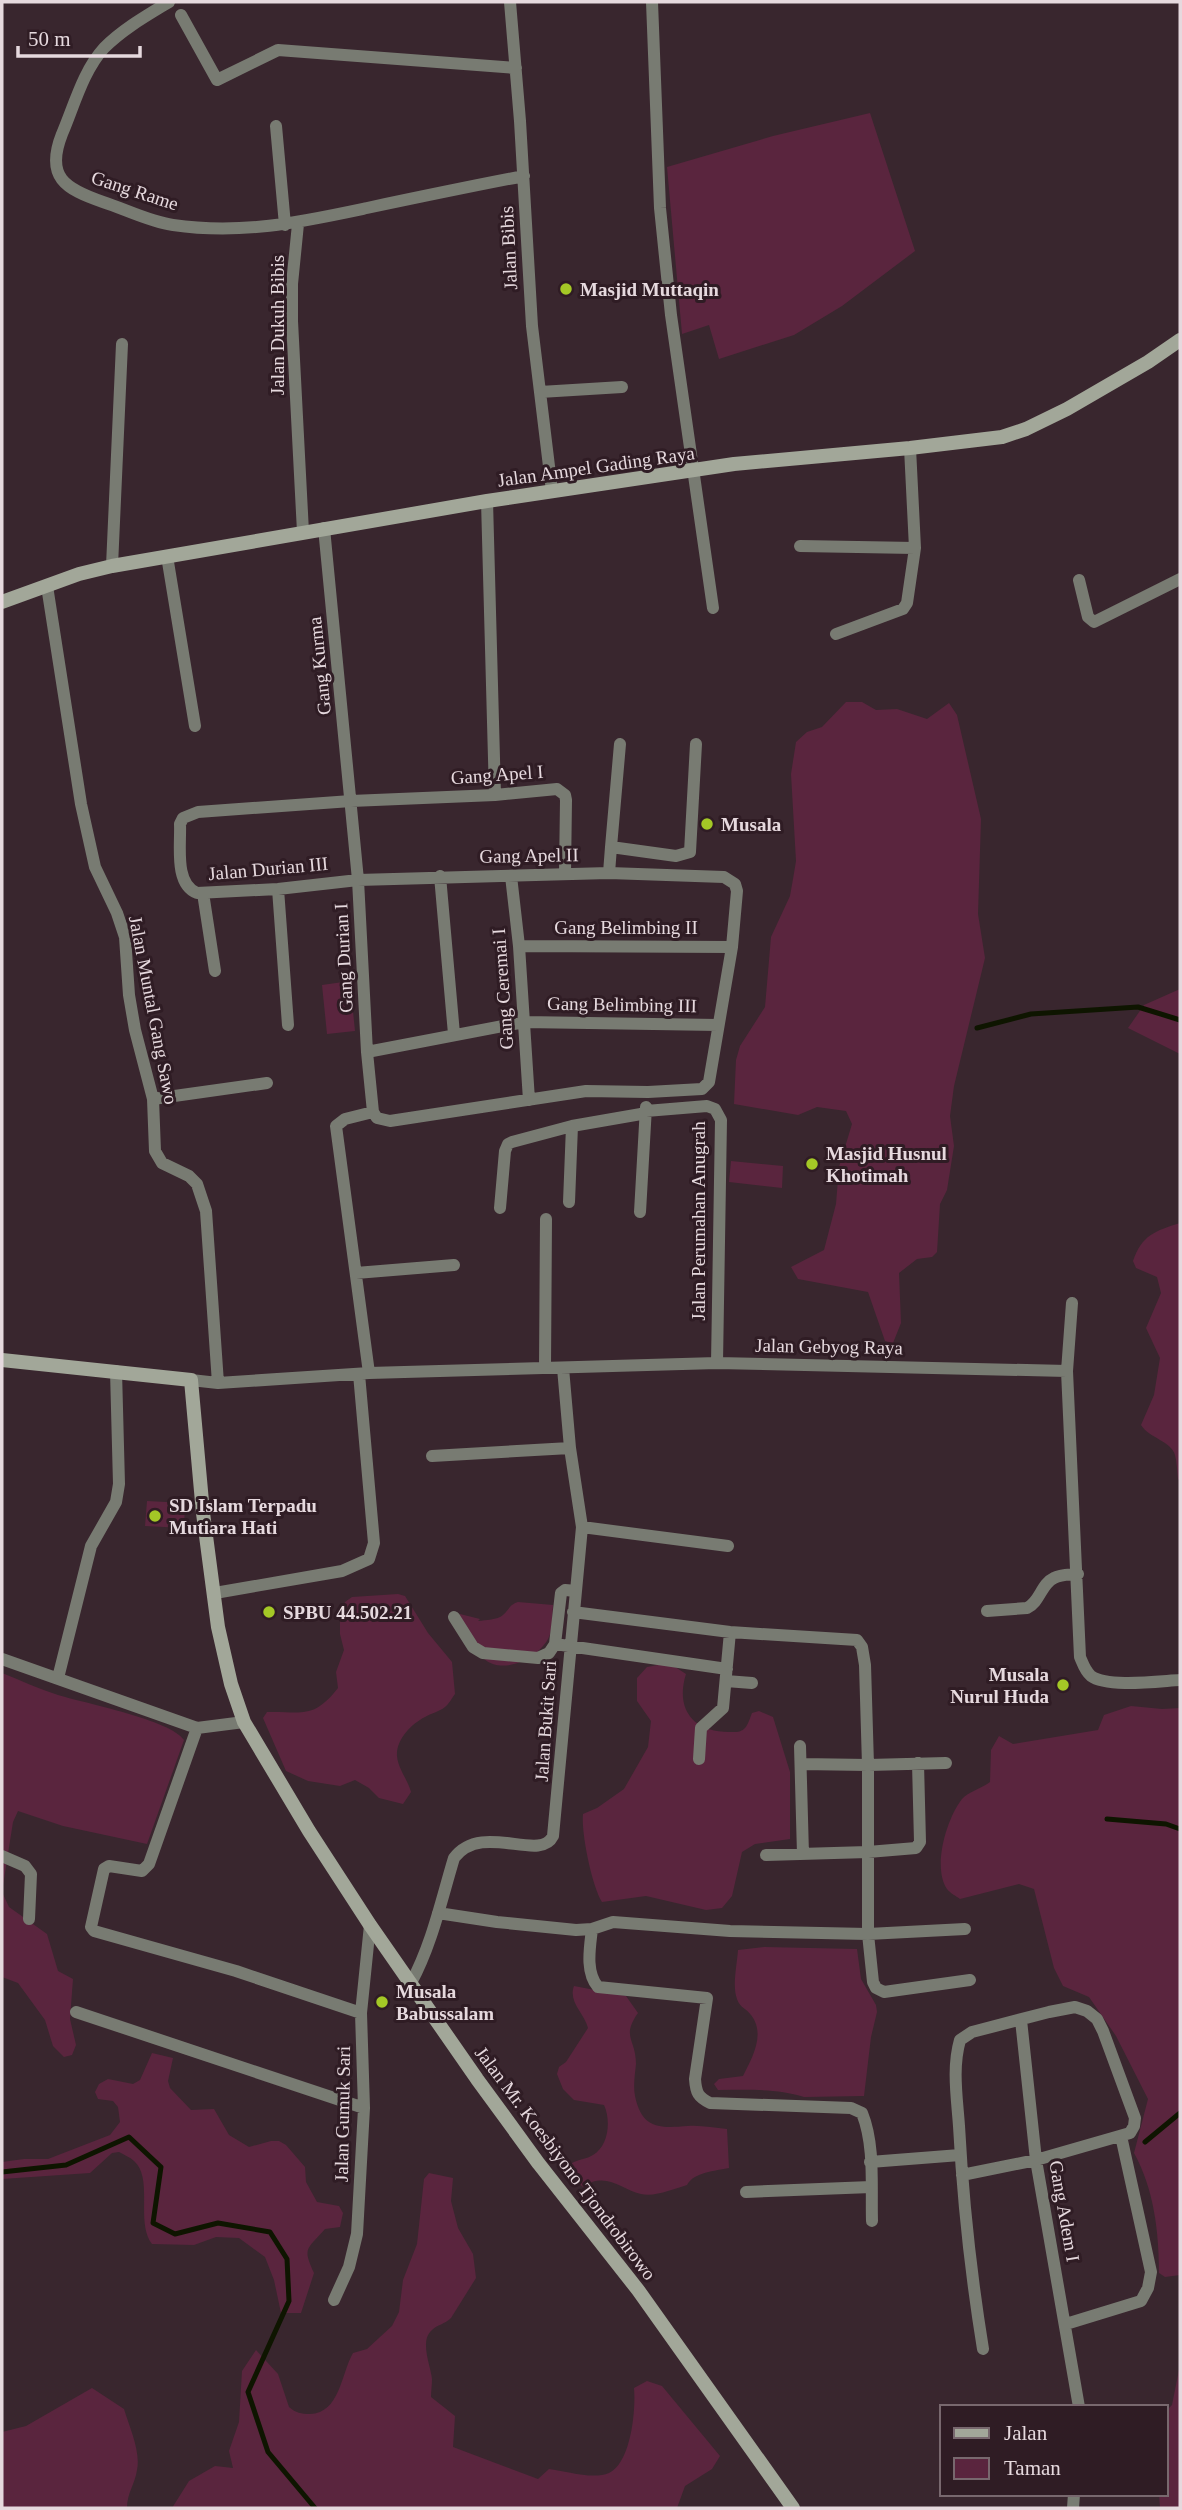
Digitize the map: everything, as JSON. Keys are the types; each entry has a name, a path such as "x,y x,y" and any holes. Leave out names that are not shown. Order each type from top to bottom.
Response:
{"main road":[{"name":"Jalan Ampel Gading Raya","path":"2,602 112,566 487,501 734,464 1002,437 1026,429 1077,403 1180,340"},
{"path":"2,1360 191,1380"},
{"name":"Jalan Mr. Koesbiyono Tjondrobirowo","path":"191,1380 202,1513 218,1627 231,1684 244,1722 309,1831 370,1925 539,2164 638,2290 793,2508"}],"street":[{"name":"Gang Rame","path":"169,2 126,28 103,50 88,74 57,148 56,162 64,183 87,196 171,225 244,230 291,224"},
{"name":"Jalan Bibis","path":"510,2 524,176 532,326 552,491"},
{"path":"652,2 660,208 671,315 713,608"},
{"path":"181,15 217,80 278,50 516,68"},
{"name":"Jalan Dukuh Bibis","path":"276,126 291,224 292,321 303,532"},
{"path":"291,224 524,176"},
{"path":"112,566 122,344"},
{"path":"540,391 622,387"},
{"path":"836,634 905,606 915,548 910,448"},
{"path":"487,501 495,795"},
{"name":"Gang Kurma","path":"324,528 351,801"},
{"path":"800,546 915,548"},
{"path":"167,556 195,726"},
{"path":"1079,580 1088,617 1094,622 1180,579"},
{"name":"Jalan Muntal Gang Sawo","path":"47,586 81,804 95,867 117,913 125,937 129,995 135,1030 153,1099 155,1151 162,1163 189,1176 197,1184 206,1211 219,1383"},
{"path":"609,873 620,744"},
{"path":"611,847 677,856 685,855 692,847 696,744"},
{"name":"Gang Apel I","path":"198,812 351,801 495,795 552,789 562,792 566,800 565,873"},
{"name":"Gang Durian I","path":"351,801 373,1112"},
{"name":"Jalan Durian III","path":"198,812 183,818 180,824 182,877 184,885 190,890 203,893 358,880"},
{"name":"Gang Apel II","path":"358,880 565,873 724,877 734,884 737,891 732,947"},
{"path":"440,876 454,1034"},
{"name":"Gang Ceremai I","path":"511,876 519,946 529,1100"},
{"path":"278,888 288,1025"},
{"path":"203,893 215,971"},
{"name":"Gang Belimbing II","path":"519,946 732,947"},
{"path":"215,1593 342,1571 369,1559 374,1544 356,1273 336,1126 345,1119 373,1112 377,1118 390,1121 586,1091 702,1089 709,1082 732,947"},
{"name":"Gang Belimbing III","path":"367,1052 524,1022 719,1025"},
{"path":"153,1099 267,1083"},
{"path":"640,1212 648,1092"},
{"name":"Jalan Perumahan Anugrah","path":"500,1208 505,1151 508,1144 572,1126 646,1111 707,1107 715,1109 721,1120 717,1363"},
{"path":"569,1202 572,1126"},
{"path":"545,1368 546,1219"},
{"path":"356,1273 454,1265"},
{"path":"1072,1303 1067,1371 1080,1657 1085,1670 1092,1678 1108,1682 1180,1680"},
{"name":"Jalan Gebyog Raya","path":"191,1380 219,1383 364,1374 717,1363 1067,1371"},
{"name":"Jalan Bukit Sari","path":"411,1983 422,1962 454,1858 464,1848 484,1841 541,1846 551,1841 558,1800 582,1527 570,1448 563,1368"},
{"path":"58,1678 90,1546 116,1502 119,1484 116,1371"},
{"path":"432,1456 570,1448"},
{"path":"582,1527 728,1546"},
{"path":"987,1611 1032,1606 1053,1578 1078,1574"},
{"path":"454,1616 473,1647 483,1653 538,1658 549,1653 555,1644 561,1593 565,1590 576,1591"},
{"path":"573,1612 730,1632 857,1640 864,1655 868,1765 867,1934 873,1982 876,1988 884,1992 971,1980"},
{"path":"699,1759 701,1728 723,1708 730,1632"},
{"path":"555,1644 727,1675 752,1683"},
{"path":"2,1659 198,1727 244,1722"},
{"path":"198,1727 149,1864 142,1871 109,1867 104,1869 91,1927 94,1931 236,1971 361,2012"},
{"path":"800,1746 803,1854"},
{"path":"766,1855 916,1848 920,1842 918,1763"},
{"path":"801,1764 946,1763"},
{"path":"2,1856 25,1866 31,1874 29,1919"},
{"path":"438,1913 576,1930 592,1929 613,1922 730,1931 867,1934 965,1929"},
{"name":"Jalan Gumuk Sari","path":"334,2300 356,2245 364,2108 361,2012 370,1925"},
{"path":"592,1929 589,1964 592,1981 598,1987 707,1998 695,2079 700,2098 710,2103 851,2108 862,2113 867,2125 872,2221"},
{"path":"962,2175 1037,2160 1130,2133 1135,2118 1097,2019 1087,2011 1075,2007 972,2032 960,2040 955,2062 960,2155 971,2271 983,2349"},
{"path":"76,2012 364,2108"},
{"name":"Gang Adem I","path":"1021,2020 1037,2160 1079,2405"},
{"path":"1066,2323 1141,2301 1151,2280 1139,2209 1121,2136"},
{"path":"870,2162 960,2155"},
{"path":"746,2192 871,2187"}],"green space":[{"path":"870,113 915,251 842,306 794,335 719,359 709,325 682,334 667,167 773,136"},
{"path":"846,702 862,702 876,710 897,709 927,719 949,703 957,715 981,819 978,914 985,958 954,1086 950,1116 954,1146 947,1190 940,1204 937,1252 932,1257 917,1259 899,1273 901,1323 893,1343 885,1341 868,1292 798,1279 791,1267 824,1250 836,1204 839,1167 852,1124 846,1111 817,1107 798,1115 734,1104 736,1060 740,1046 765,1007 771,937 790,896 793,879 796,861 791,774 796,742 807,732 822,727"},
{"path":"350,981 355,1031 327,1034 322,985"},
{"path":"1180,989 1180,1054 1128,1028 1144,1005"},
{"path":"731,1161 783,1166 782,1188 729,1182"},
{"path":"1180,1223 1180,1481 1173,1450 1141,1425 1154,1395 1160,1358 1146,1328 1161,1293 1157,1277 1136,1268 1133,1261 1150,1235"},
{"path":"147,1501 185,1503 184,1528 145,1526"},
{"path":"398,1594 405,1596 428,1633 452,1662 455,1694 445,1707 415,1724 405,1733 399,1744 398,1761 411,1792 403,1804 379,1798 355,1780 340,1786 308,1781 286,1771 263,1718 267,1712 306,1712 314,1709 338,1688 336,1672 344,1650 340,1617 345,1602 352,1597"},
{"path":"518,1602 553,1605 550,1635 543,1646 528,1658 510,1665 492,1664 484,1659 458,1617 460,1614 480,1619 478,1621 495,1619"},
{"path":"669,1663 686,1674 683,1687 685,1708 697,1723 706,1728 737,1732 746,1727 752,1713 759,1711 773,1717 790,1772 790,1839 755,1844 742,1852 732,1896 722,1908 706,1910 646,1896 602,1902 588,1859 583,1814 597,1808 624,1789 648,1747 651,1721 637,1701 637,1678 647,1667"},
{"path":"2,1673 58,1695 145,1719 176,1733 184,1740 147,1844 63,1826 18,1811 13,1822 2,1892"},
{"path":"1131,1706 1180,1708 1180,2275 1165,2277 1159,2273 1158,2242 1151,2196 1134,2153 1148,2099 1116,2036 1089,1997 1063,1986 1054,1968 1034,1889 1019,1884 960,1899 947,1889 941,1868 943,1843 951,1818 962,1799 990,1782 991,1750 999,1736 1013,1744 1098,1730 1104,1715"},
{"path":"2,1892 9,1907 47,1934 58,1971 73,1979 70,2019 76,2045 72,2055 64,2057 53,2046 45,2020 18,1983 2,1977"},
{"path":"764,1947 857,1949 861,1979 876,2005 877,2012 871,2037 864,2096 804,2097 772,2091 718,2090 714,2084 719,2079 743,2076 756,2046 755,2022 740,2004 736,1994 738,1950"},
{"path":"574,1986 626,1996 638,2013 630,2033 636,2064 635,2096 642,2115 648,2121 661,2126 727,2129 729,2168 711,2171 695,2177 687,2185 653,2194 641,2194 606,2181 592,2182 586,2189 577,2181 572,2163 598,2151 605,2139 608,2125 604,2105 574,2100 563,2089 557,2074 559,2067 566,2062 588,2028 573,1997"},
{"path":"152,2053 173,2058 168,2081 170,2088 191,2110 214,2109 229,2135 249,2147 271,2141 286,2145 305,2167 306,2182 317,2202 339,2206 343,2213 340,2227 325,2229 308,2249 308,2258 314,2273 301,2313 281,2313 274,2280 265,2257 239,2238 216,2237 194,2245 152,2244 145,2224 143,2178 140,2169 119,2152 112,2153 90,2173 2,2179 2,2162 48,2159 110,2135 120,2122 118,2107 113,2101 98,2099 95,2092 99,2084 108,2079 133,2084 140,2080"},
{"path":"429,2173 453,2178 451,2201 458,2228 473,2254 476,2278 451,2318 432,2330 426,2340 432,2379 431,2397 455,2416 453,2447 538,2479 549,2469 587,2475 609,2473 622,2459 627,2448 633,2422 634,2388 647,2381 662,2386 720,2456 712,2469 685,2486 677,2508 172,2508 189,2481 215,2466 233,2468 229,2451 239,2422 242,2371 256,2350 278,2374 289,2407 299,2413 310,2414 320,2412 334,2400 353,2353 367,2349 392,2326 399,2312 403,2280 417,2244 424,2179"},
{"path":"1180,2365 1180,2508 1160,2508 1159,2496 1168,2496 1168,2409 1172,2405"},
{"path":"92,2388 124,2409 134,2439 138,2463 127,2508 2,2508 2,2432 26,2426"}],"waterway":[{"path":"977,1028 1031,1014 1138,1007 1180,1020"},
{"path":"1107,1819 1166,1824 1180,1829"},
{"path":"1145,2142 1180,2113"},
{"path":"2,2172 66,2165 129,2137 161,2167 153,2223 175,2234 218,2223 270,2232 287,2259 289,2301 248,2392 268,2452 315,2508"}],"place":[{"name":"Masjid Muttaqin","path":"566,289"},
{"name":"Musala","path":"707,824"},
{"name":"Masjid Husnul Khotimah","path":"812,1164"},
{"name":"SD Islam Terpadu Mutiara Hati","path":"155,1516"},
{"name":"SPBU 44.502.21","path":"269,1612"},
{"name":"Musala Nurul Huda","path":"1063,1685"},
{"name":"Musala Babussalam","path":"382,2002"}]}
